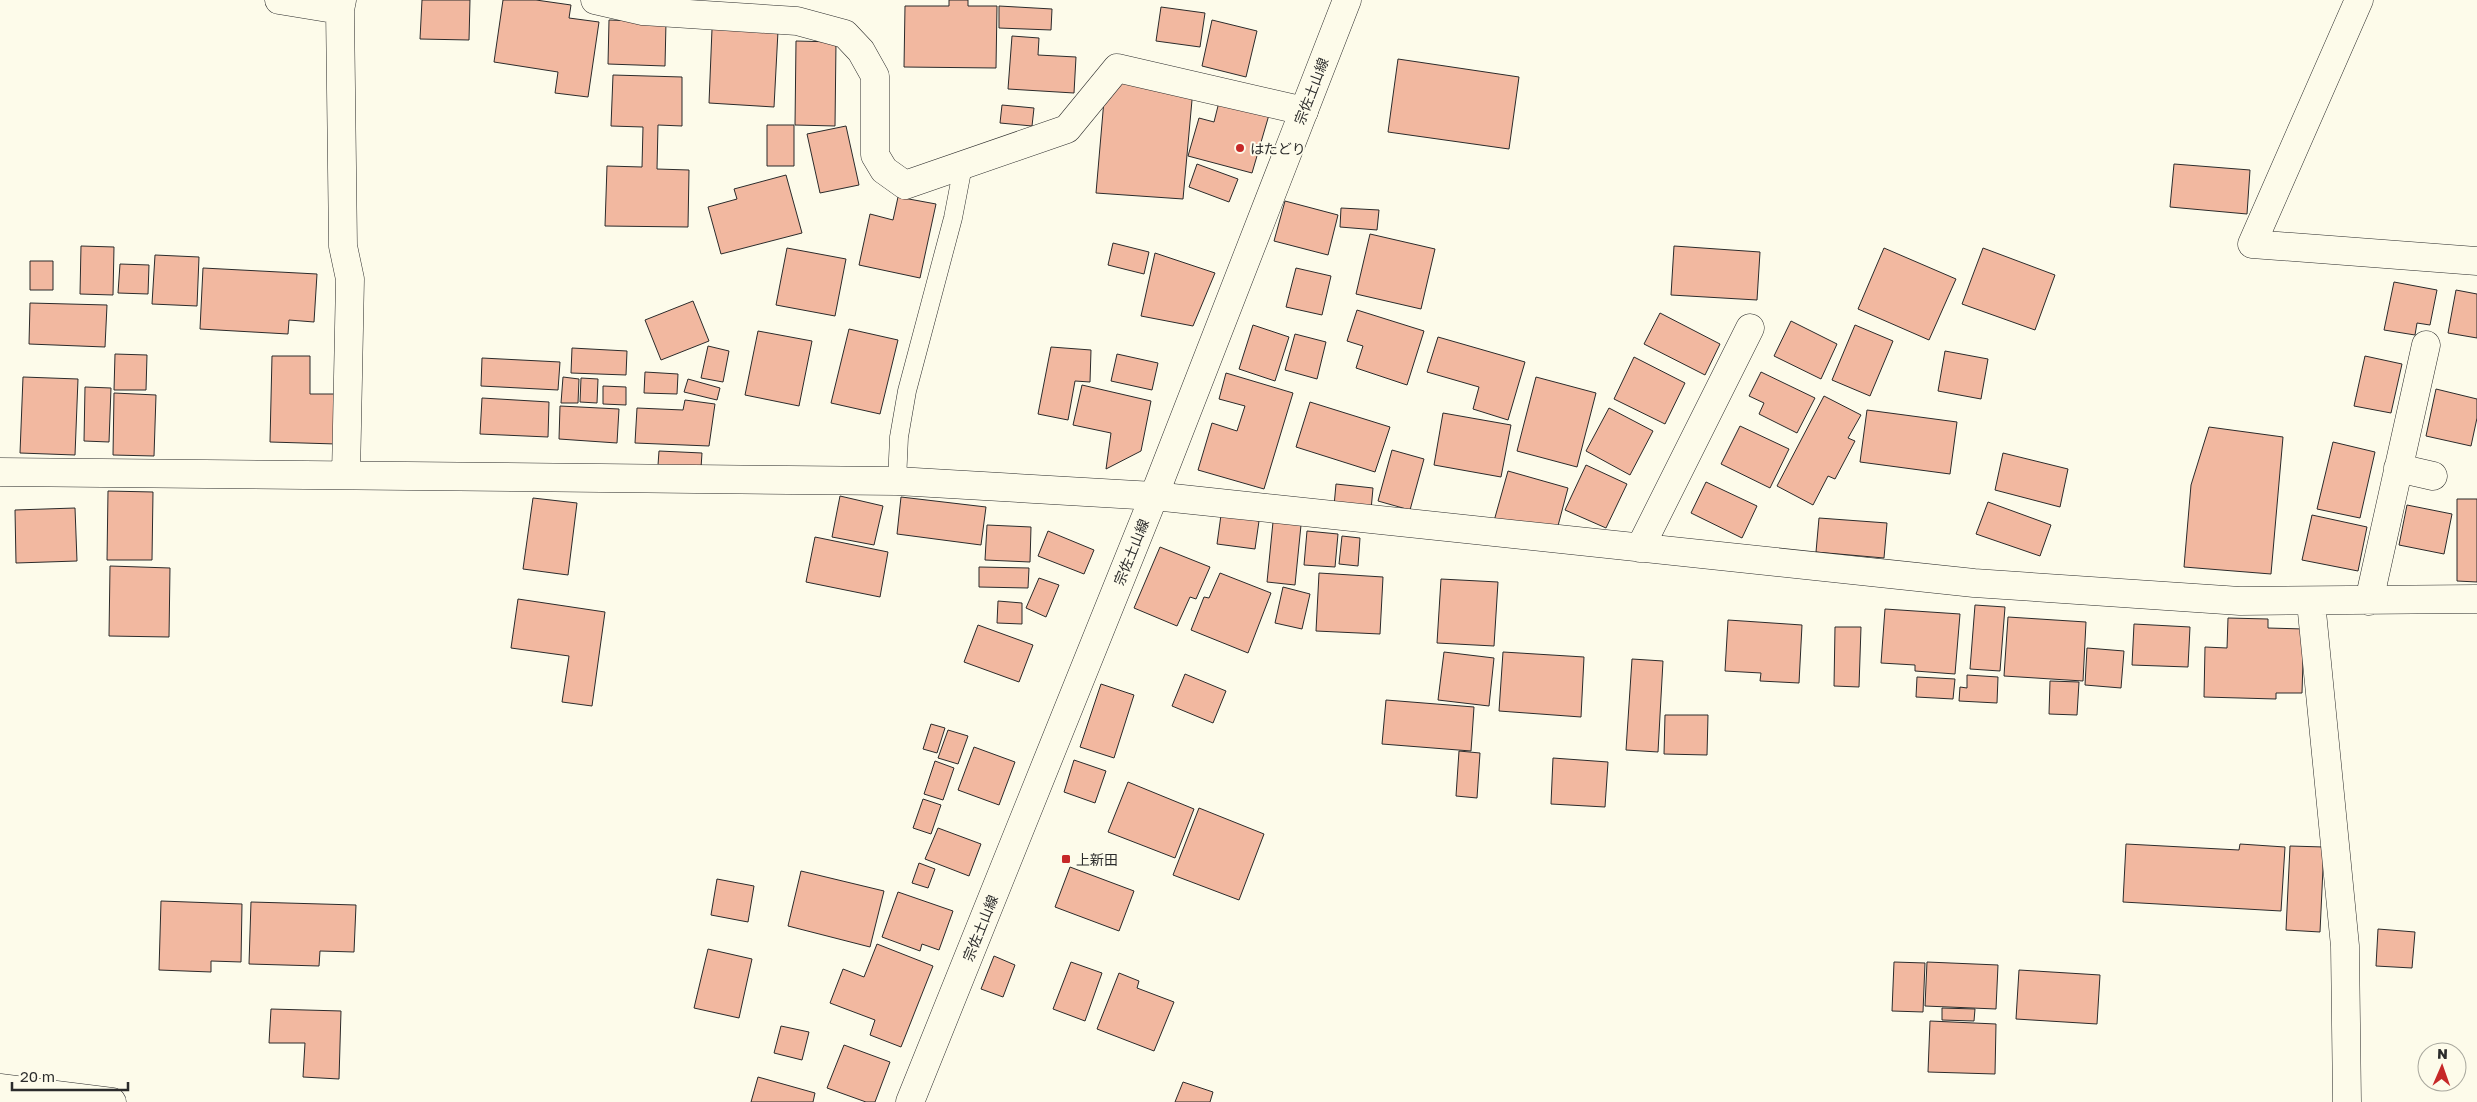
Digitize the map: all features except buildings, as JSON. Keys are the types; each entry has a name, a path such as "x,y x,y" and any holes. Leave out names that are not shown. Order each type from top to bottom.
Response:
{"street":[{"path":"279,0 341,5 343,246 350,279 346,474"},
{"path":"595,0 643,11 801,11 845,34 861,50 876,76 875,155 884,170 905,184 963,166 1067,129 1117,68 1304,110"},
{"name":"宗佐土山線","path":"910,1102 1154,496 1347,0"},
{"path":"2359,0 2252,244 2477,261"},
{"path":"1640,548 1750,328"},
{"path":"2369,601 2426,345"},
{"path":"2398,468 2433,476"},
{"path":"0,472 346,474 616,480 896,481 1154,496 1974,583 2240,602 2477,599"},
{"path":"2311,602 2345,946 2347,1102"},
{"path":"0,1088 112,1102"}],"lane":[{"path":"896,481 899,437 907,391 953,218 963,166"}],"place":[{"name":"はたどり","path":"1240,148"},
{"name":"上新田","path":"1066,859"}]}
